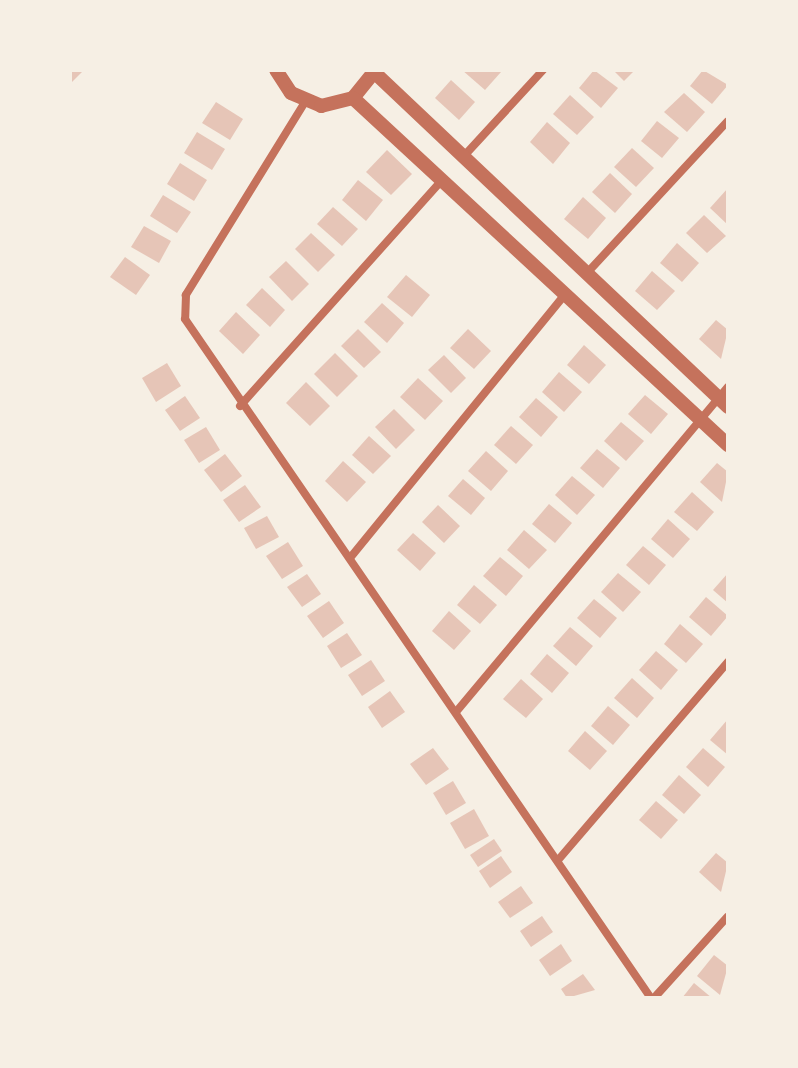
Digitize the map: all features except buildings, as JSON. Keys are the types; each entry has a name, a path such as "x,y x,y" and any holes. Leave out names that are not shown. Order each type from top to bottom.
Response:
{"street":[{"path":"276,70 305,102"},
{"path":"464,156 543,70"},
{"path":"305,102 353,98 375,72 587,273 725,398 699,418 456,712"},
{"path":"353,98 562,298 728,445"},
{"path":"305,102 183,307 240,406 350,558 652,998 728,916"},
{"path":"587,273 728,121"},
{"path":"240,406 440,182"},
{"path":"350,558 562,298"},
{"path":"559,859 728,662"}]}
